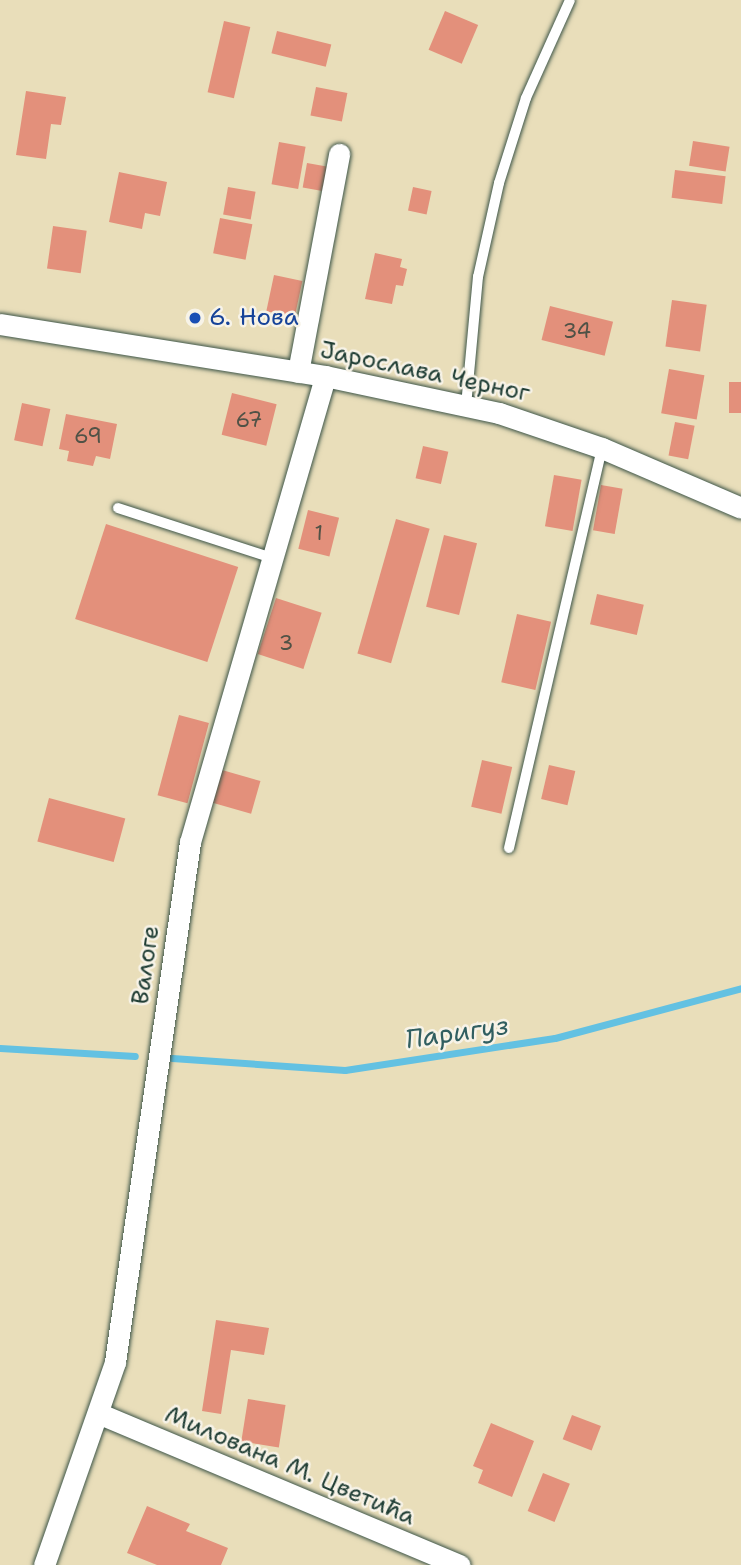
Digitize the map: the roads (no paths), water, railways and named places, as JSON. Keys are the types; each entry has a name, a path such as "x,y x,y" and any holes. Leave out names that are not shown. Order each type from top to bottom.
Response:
{"street":[{"path":"298,372 340,154"},
{"name":"Јарослава Черног","path":"0,324 325,376 466,406 602,448 741,508"},
{"name":"Валоге","path":"44,1565 100,1414 115,1362 190,842 325,376"},
{"name":"Милована М. Цветића","path":"100,1414 460,1565"}],"lane":[{"path":"466,406 478,277 499,183 526,98 570,0"},
{"path":"509,848 602,448"},
{"path":"118,508 271,558"}],"waterway":[{"name":"Паригуз","path":"172,1058 345,1070 555,1038 741,988"},
{"name":"Паригуз","path":"0,1048 135,1056"}],"place":[{"name":"6. Нова","path":"195,318"}]}
